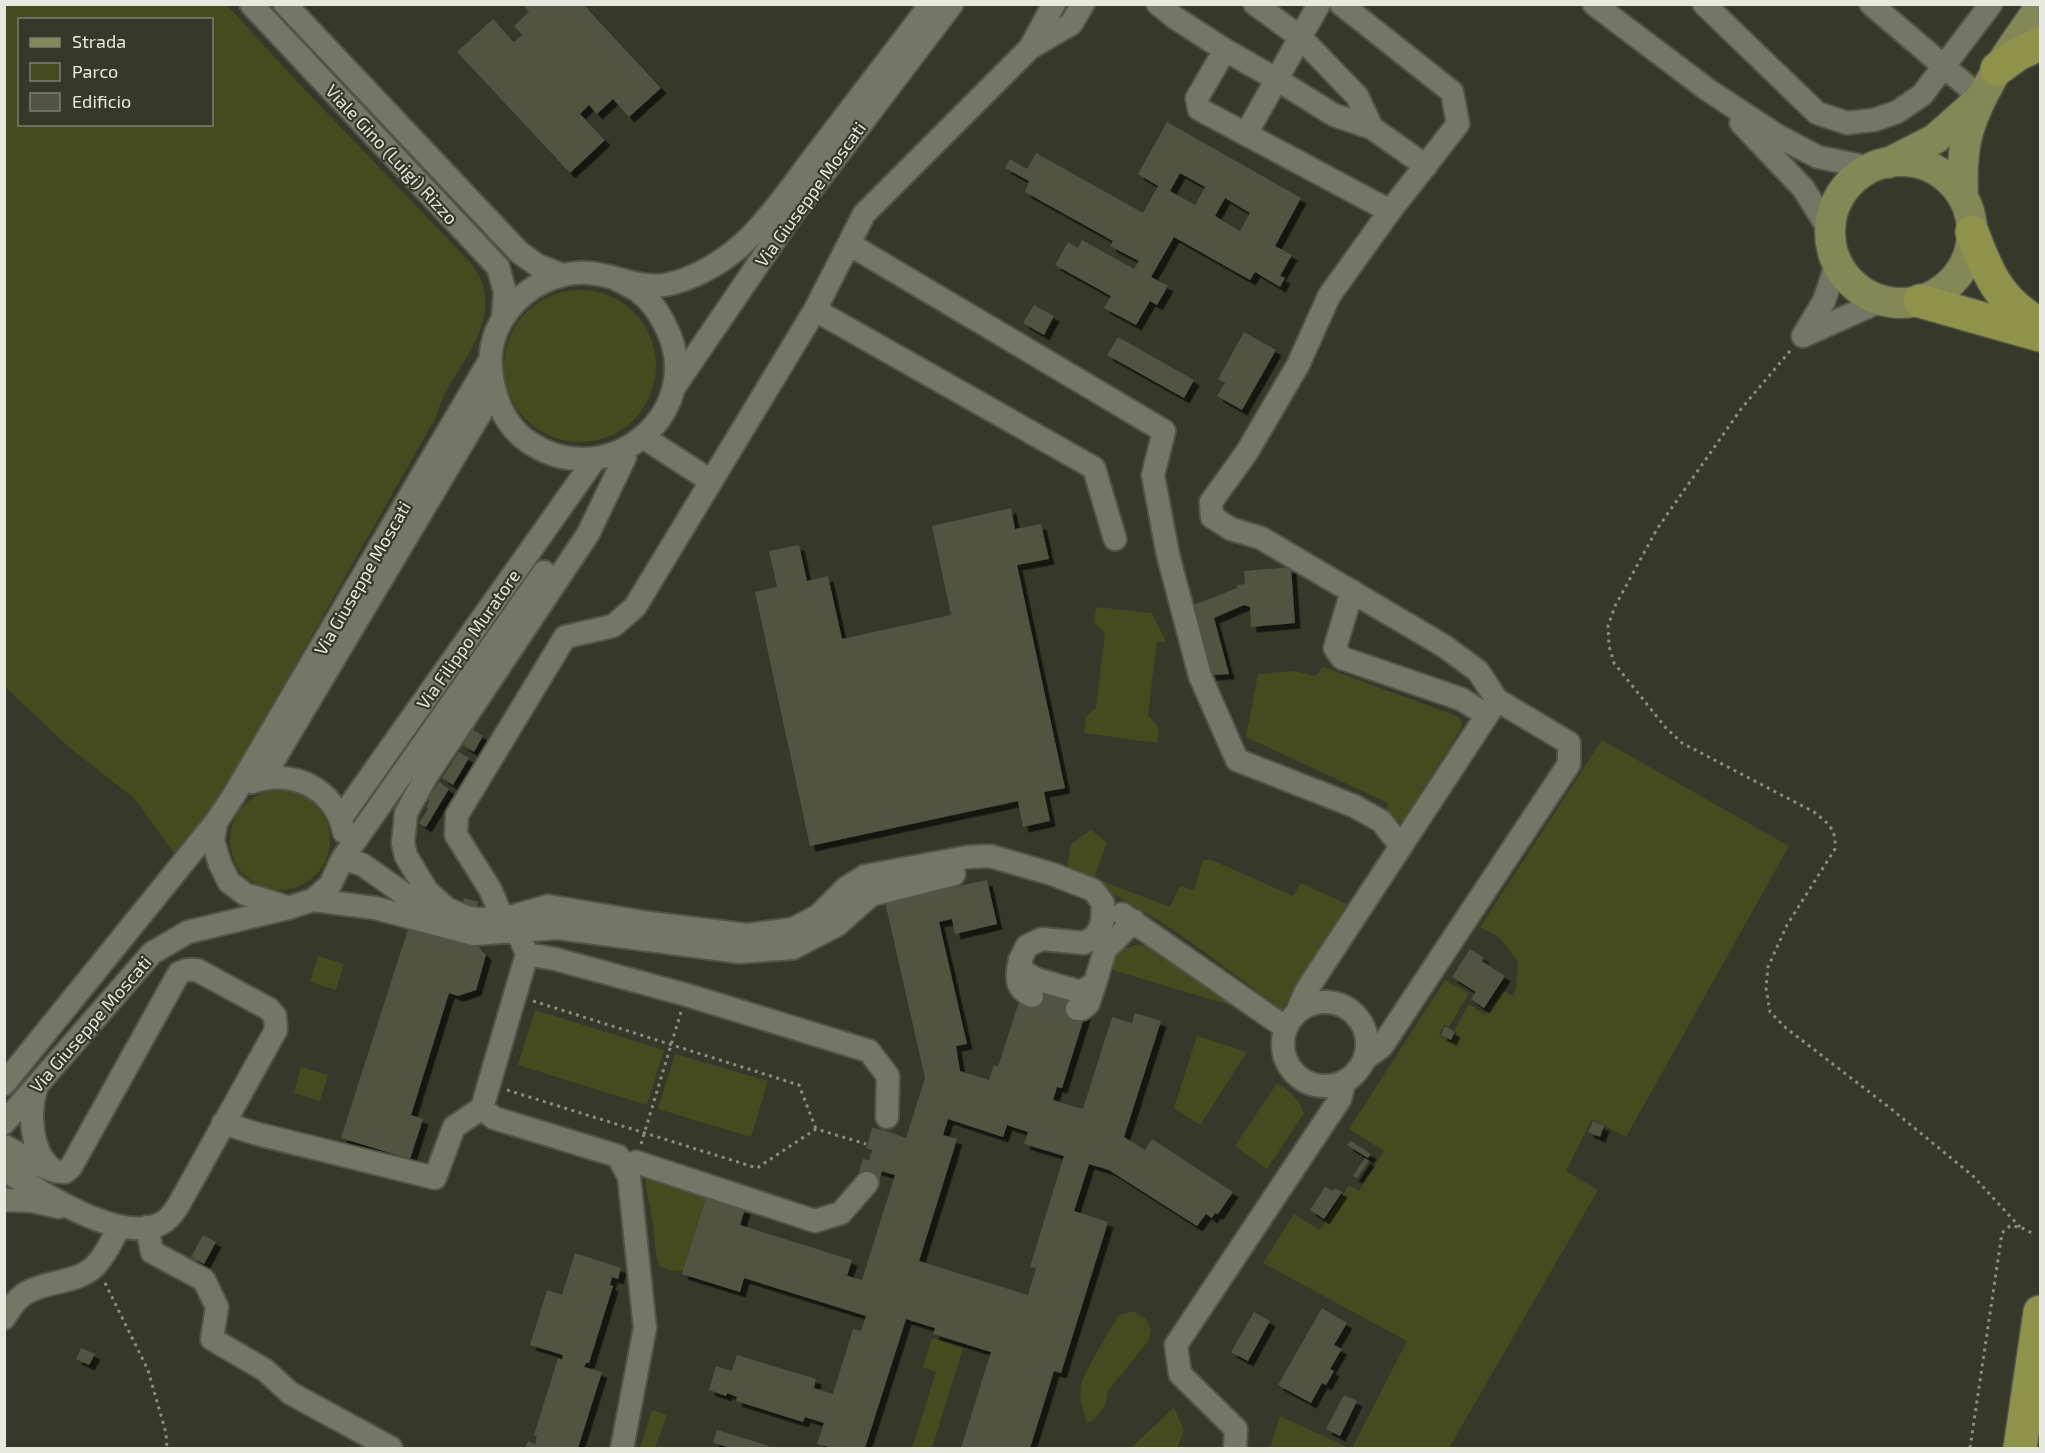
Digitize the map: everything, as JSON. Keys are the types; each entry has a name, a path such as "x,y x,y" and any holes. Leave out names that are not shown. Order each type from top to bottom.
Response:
{"highway":[{"path":"1997,69 2018,54 2040,44"},
{"path":"1972,232 1982,262 2001,295 2040,324"},
{"path":"1920,301 2040,335"},
{"path":"2020,1449 2040,1312"}],"main road":[{"path":"1963,197 1962,168 1968,133 1981,98 1997,69 2040,7"},
{"path":"1880,165 1905,161 1939,172 1963,197 1970,214 1972,232 1970,250 1963,268 1952,282 1937,294 1920,301 1900,304 1881,301 1862,292 1847,279 1837,262 1832,247 1830,231 1833,211 1842,193 1855,178 1880,165 1935,139 1981,98"}],"street":[{"name":"Viale Gino (Luigi) Rizzo","path":"252,4 498,267 505,292 503,317"},
{"name":"Viale Gino (Luigi) Rizzo","path":"285,4 519,252 537,265 562,275"},
{"name":"Via Giuseppe Moscati","path":"633,447 595,459 569,459 543,451 521,437 504,416 493,392 490,360 494,337 503,317 519,298 539,284 562,275 589,273 644,285 665,285 688,278 716,264 740,247 776,207 931,4"},
{"name":"Via Giuseppe Moscati","path":"4,1123 152,953 188,932 313,900 330,885 343,858 633,447 657,423 674,387 789,219 952,4"},
{"path":"1030,48 1054,4"},
{"path":"224,1123 255,1133 435,1178 454,1127 482,1108 527,954 456,835 457,815 565,637 614,627 635,607 815,310 864,214 1030,48 1071,24 1083,4"},
{"path":"1143,4 1166,11 1225,50 1335,115 1372,128 1426,165"},
{"path":"1256,4 1300,37 1357,96 1372,128"},
{"path":"1246,134 1319,4"},
{"path":"1341,4 1452,92 1458,124 1390,211 1329,296 1299,365 1247,452 1211,502 1212,517 1231,529 1261,538 1444,646 1478,671 1492,707"},
{"path":"1593,4 1708,90 1778,136 1818,157 1880,165"},
{"path":"1704,4 1817,112 1848,123 1874,120 1897,112 1922,95 1992,4"},
{"path":"1871,4 1981,98"},
{"path":"1225,50 1197,98 1199,109 1390,211"},
{"path":"1708,90 1803,188 1830,231"},
{"path":"849,244 1164,430 1153,475 1168,555 1200,676 1237,760 1354,806 1381,821 1401,846"},
{"path":"1803,336 1824,300 1837,262"},
{"name":"Via Giuseppe Moscati","path":"616,279 639,292 658,310 670,334 676,360 674,387"},
{"path":"1803,336 1881,301"},
{"path":"815,310 1094,468 1115,539"},
{"name":"Via Giuseppe Moscati","path":"4,1084 216,822 490,360"},
{"path":"341,818 332,804 315,788 294,779 263,778 493,392"},
{"path":"457,914 447,909 427,891 406,856 403,843 406,813 427,775 588,534 633,447 711,481"},
{"name":"Via Filippo Muratore","path":"341,818 595,459"},
{"path":"1352,591 1335,648 1342,658 1461,699 1492,707 1569,743 1569,764 1382,1046 1366,1059 1354,1077 1344,1083 1330,1087 1315,1086 1302,1080 1291,1070 1285,1057 1283,1042 1306,991 1492,707"},
{"name":"Via Giuseppe Moscati","path":"234,795 249,783 263,778"},
{"name":"Via Giuseppe Moscati","path":"341,818 344,835 343,858"},
{"path":"216,822 213,841 220,864 229,882 245,894 288,908"},
{"path":"313,900 375,908 474,934 510,925 548,906 649,923 747,935 793,929 818,916 846,888 865,876 968,857 990,856 1052,874 1093,890 1103,903 1292,1020"},
{"path":"343,858 363,866 404,894 457,914 510,925"},
{"path":"1032,996 1023,992 1019,986 1020,960 1027,946 1042,939 1084,943 1096,936 1102,923 1103,903"},
{"path":"1077,1009 1082,1009 1088,1004 1106,950 1134,921"},
{"path":"527,954 555,959 687,995 869,1051 888,1076 887,1117"},
{"path":"1020,960 1023,971 1036,979 1081,992 1095,983"},
{"path":"4,1146 42,1167 61,1172 72,1167 179,973 187,969 197,970 269,1009 275,1016 276,1030 224,1123 170,1217 158,1225 119,1226 96,1220 4,1170"},
{"path":"1292,1020 1309,1005 1323,1002 1337,1003 1349,1009 1359,1018 1366,1031 1368,1045 1366,1059"},
{"path":"38,1083 33,1103 35,1134 41,1157 47,1166 61,1172 76,1210"},
{"path":"1235,1449 1236,1429 1180,1374 1176,1344 1340,1099 1344,1083"},
{"path":"482,1108 494,1119 618,1156 630,1165 815,1221 841,1213 867,1183"},
{"path":"622,1449 645,1328 629,1177 630,1165"},
{"path":"4,1200 32,1201 76,1210"},
{"path":"4,1318 25,1294 46,1285 73,1279 94,1267 110,1246 119,1226"},
{"path":"147,1227 152,1252 204,1280 217,1307 213,1339 265,1370 290,1393 391,1449"}],"path":[{"path":"1803,336 1741,409 1657,529 1615,606 1608,626 1609,646 1614,663 1630,686 1682,743 1814,812 1828,824 1836,835 1835,849 1786,925 1768,967 1766,988 1770,1012 1786,1028 1890,1108 1973,1176 2020,1227 2034,1234"},
{"path":"514,995 799,1085 816,1129"},
{"path":"630,1165 644,1133 687,995"},
{"path":"488,1084 757,1168 816,1129"},
{"path":"816,1129 866,1144"},
{"path":"1970,1449 2002,1233 2010,1226 2020,1227"},
{"path":"94,1267 110,1288 148,1370 166,1432 166,1449"}],"green space":[{"path":"4,5 227,5 302,87 470,262 482,282 485,312 475,341 444,395 436,417 260,727 210,810 174,853 134,798 70,748 5,687"},
{"path":"580,290 609,296 622,303 633,313 643,324 650,337 656,366 650,395 643,408 633,419 622,429 609,436 580,442 551,436 538,429 527,419 517,408 510,395 504,366 510,337 517,324 527,313 538,303 551,296"},
{"path":"1096,607 1152,613 1166,642 1157,641 1148,715 1159,728 1157,743 1084,733 1086,717 1096,708 1105,634 1094,622"},
{"path":"1323,667 1457,716 1462,722 1460,730 1402,823 1385,814 1388,803 1246,737 1258,674 1294,671 1316,676"},
{"path":"1602,740 1789,846 1626,1137 1592,1119 1566,1171 1598,1190 1449,1448 1352,1448 1407,1341 1263,1263 1294,1214 1320,1230 1349,1185 1359,1191 1384,1151 1349,1129 1445,980 1469,993 1449,1027 1444,1025 1439,1035 1451,1042 1457,1032 1454,1031 1469,1004 1485,1015 1502,990 1513,996 1516,988 1518,962 1500,938 1480,927"},
{"path":"280,790 308,798 322,812 330,840 322,868 308,882 280,890 252,882 238,868 230,840 238,812 252,798"},
{"path":"1091,830 1107,843 1094,878 1170,907 1180,886 1194,890 1203,860 1212,860 1293,896 1301,883 1347,904 1282,1010 1205,952 1152,916 1124,900 1066,875 1071,844"},
{"path":"1138,945 1149,946 1233,1003 1233,1006 1112,968 1114,954 1123,948"},
{"path":"318,956 344,964 336,990 310,982"},
{"path":"535,1010 664,1050 647,1105 518,1065"},
{"path":"1197,1036 1247,1052 1200,1125 1174,1108"},
{"path":"675,1054 768,1081 751,1137 658,1109"},
{"path":"301,1067 328,1075 320,1101 294,1093"},
{"path":"1277,1083 1294,1095 1304,1113 1267,1169 1235,1146"},
{"path":"645,1177 706,1195 684,1270 674,1271 660,1267"},
{"path":"1133,1311 1146,1319 1151,1329 1149,1340 1108,1391 1105,1406 1094,1420 1087,1423 1081,1396 1083,1379 1119,1315"},
{"path":"932,1338 963,1348 932,1448 912,1448 936,1372 923,1367"},
{"path":"1174,1407 1184,1431 1177,1448 1131,1448"},
{"path":"652,1410 667,1415 655,1448 640,1448"},
{"path":"1280,1416 1349,1448 1270,1448"}],"building":[{"path":"522,4 583,4 661,88 629,117 613,99 597,114 589,105 580,114 605,140 570,173 457,52 493,19 514,42 522,35 514,26 529,12"},
{"path":"1167,122 1301,198 1275,246 1292,255 1280,276 1285,278 1280,287 1255,272 1250,280 1174,237 1151,277 1168,286 1157,305 1150,301 1136,325 1104,308 1111,296 1055,265 1068,242 1078,248 1082,240 1134,269 1139,261 1110,246 1113,241 1025,192 1029,181 1005,168 1010,159 1027,169 1036,153 1143,213 1158,186 1138,174","holes":["1180,173 1205,187 1195,205 1170,191","1225,198 1250,213 1240,231 1215,216"]},
{"path":"1034,305 1054,316 1044,335 1023,323"},
{"path":"1244,332 1276,350 1242,410 1217,396 1225,383 1218,379"},
{"path":"1118,337 1194,380 1184,398 1107,355"},
{"path":"1011,508 1015,529 1041,524 1049,559 1017,565 1065,788 1044,792 1050,821 1023,827 1018,801 810,846 755,592 777,587 769,551 799,545 807,581 828,576 842,639 951,615 932,526"},
{"path":"1291,567 1295,623 1251,627 1250,607 1244,605 1214,618 1229,674 1211,675 1191,606 1237,588 1237,585 1245,584 1244,571"},
{"path":"472,729 483,736 474,752 463,745"},
{"path":"459,752 469,758 453,785 442,778"},
{"path":"439,782 449,789 426,827 419,823 428,809 426,807 430,800 428,799"},
{"path":"987,880 997,924 955,934 952,919 939,922 967,1044 956,1046 960,1071 989,1080 994,1065 998,1067 1025,983 1089,1002 1062,1088 1057,1087 1053,1100 1083,1109 1112,1017 1132,1023 1135,1013 1161,1021 1124,1137 1145,1150 1152,1139 1233,1192 1218,1214 1215,1213 1212,1218 1206,1214 1197,1226 1109,1170 1089,1164 1074,1211 1108,1222 1061,1373 1054,1371 1030,1448 961,1448 991,1352 933,1334 935,1328 906,1319 865,1448 833,1448 817,1444 824,1423 805,1417 803,1422 736,1401 737,1397 727,1393 726,1396 709,1390 716,1366 732,1371 737,1355 816,1379 814,1388 833,1394 853,1329 861,1331 866,1316 744,1278 740,1292 682,1274 706,1197 745,1209 740,1225 852,1260 847,1276 862,1280 895,1175 867,1167 879,1129 906,1138 925,1078 885,902","holes":["948,1119 1003,1137 1007,1125 1028,1132 1024,1144 1064,1156 1030,1267 1036,1268 1028,1295 919,1261 957,1139 943,1135"]},
{"path":"464,898 478,902 467,938 472,940 486,955 476,990 458,996 449,993 411,1115 423,1119 410,1159 341,1138 409,926 453,935"},
{"path":"1470,949 1484,958 1482,961 1505,976 1484,1008 1471,999 1476,992 1452,977"},
{"path":"1445,1026 1455,1032 1451,1040 1441,1035"},
{"path":"1593,1121 1604,1126 1600,1137 1588,1132"},
{"path":"1351,1141 1371,1154 1368,1158 1347,1145"},
{"path":"1365,1158 1369,1161 1357,1178 1353,1176"},
{"path":"1325,1187 1333,1191 1335,1188 1342,1192 1324,1219 1310,1210"},
{"path":"203,1235 216,1242 204,1264 191,1257"},
{"path":"575,1253 621,1268 618,1279 612,1277 610,1285 613,1286 589,1363 586,1363 584,1367 602,1372 578,1448 525,1448 528,1441 535,1444 537,1436 534,1435 558,1358 562,1360 563,1355 530,1345 547,1290 562,1295"},
{"path":"1322,1308 1347,1323 1334,1345 1342,1349 1330,1369 1334,1371 1326,1385 1322,1383 1311,1403 1278,1385"},
{"path":"1254,1312 1270,1321 1248,1361 1231,1352"},
{"path":"81,1348 95,1354 89,1365 76,1359"},
{"path":"1344,1395 1357,1401 1340,1436 1326,1429"},
{"path":"717,1430 769,1446 768,1448 732,1448 713,1443"}],"tunnel":[{"path":"1032,996 1077,1009"},
{"path":"867,1183 887,1117"}]}
